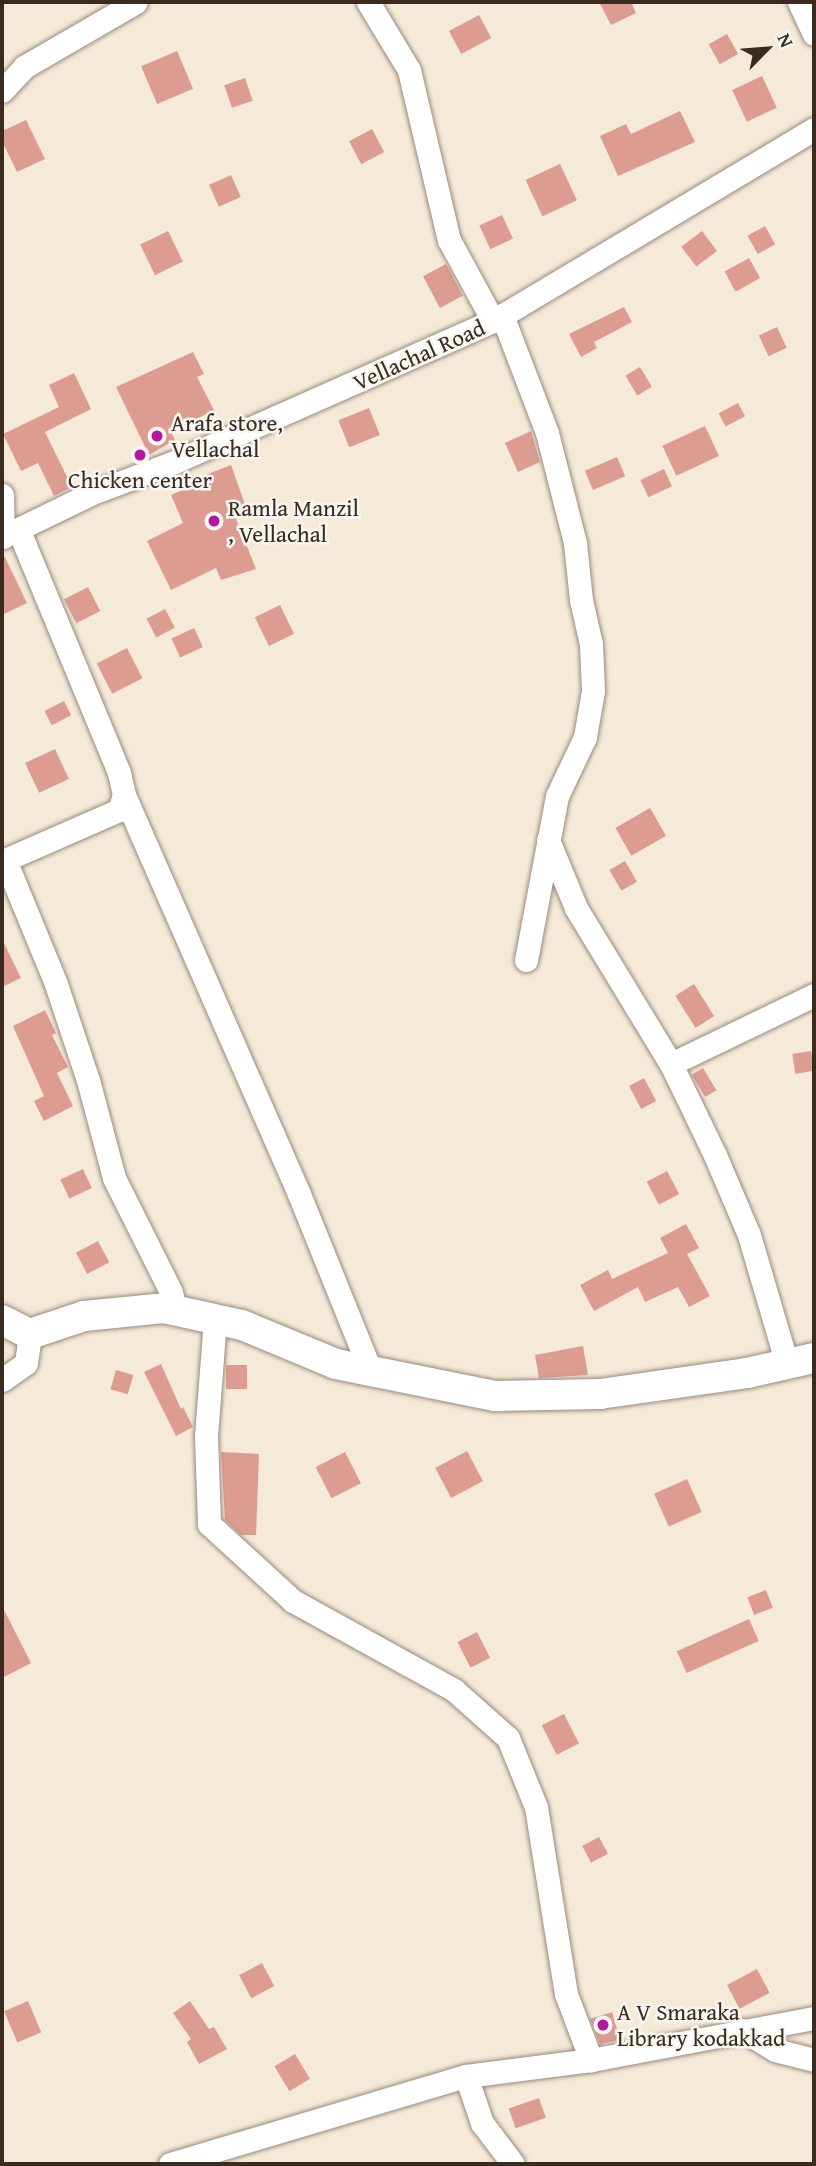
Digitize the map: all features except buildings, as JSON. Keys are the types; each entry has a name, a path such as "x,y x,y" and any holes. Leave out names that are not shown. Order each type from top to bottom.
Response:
{"main road":[{"path":"2,1320 30,1334 84,1316 164,1308 242,1325 337,1364 495,1396 587,1394 747,1373 800,1361"}],"street":[{"path":"2,92 24,67 136,2"},
{"path":"368,2 409,70 449,240 498,318 548,433 575,543 581,600 591,644 593,691 585,737 557,796 526,960"},
{"path":"799,2 814,34"},
{"name":"Vellachal Road","path":"8,535 90,494 184,458 498,318 814,129"},
{"path":"2,495 8,535 119,773 124,795 294,1182 371,1371"},
{"path":"124,795 119,810 5,860 89,1080 114,1178 171,1292 175,1310"},
{"path":"548,840 576,908 671,1064 715,1155 800,1361"},
{"path":"671,1064 814,995"},
{"path":"215,1319 206,1436 209,1524 293,1601 454,1690 508,1738 536,1807 566,1994 591,2060"},
{"path":"2,1380 26,1363 30,1334"},
{"path":"170,2164 466,2076 591,2060 705,2040 741,2029 814,2018"},
{"path":"741,2029 775,2050 814,2060"},
{"path":"466,2076 482,2123 513,2164"}],"place":[{"name":"Arafa store, Vellachal","path":"157,436"},
{"name":"Chicken center","path":"140,455"},
{"name":"Ramla Manzil , Vellachal","path":"214,521"},
{"name":"A V Smaraka Library kodakkad","path":"603,2025"}]}
